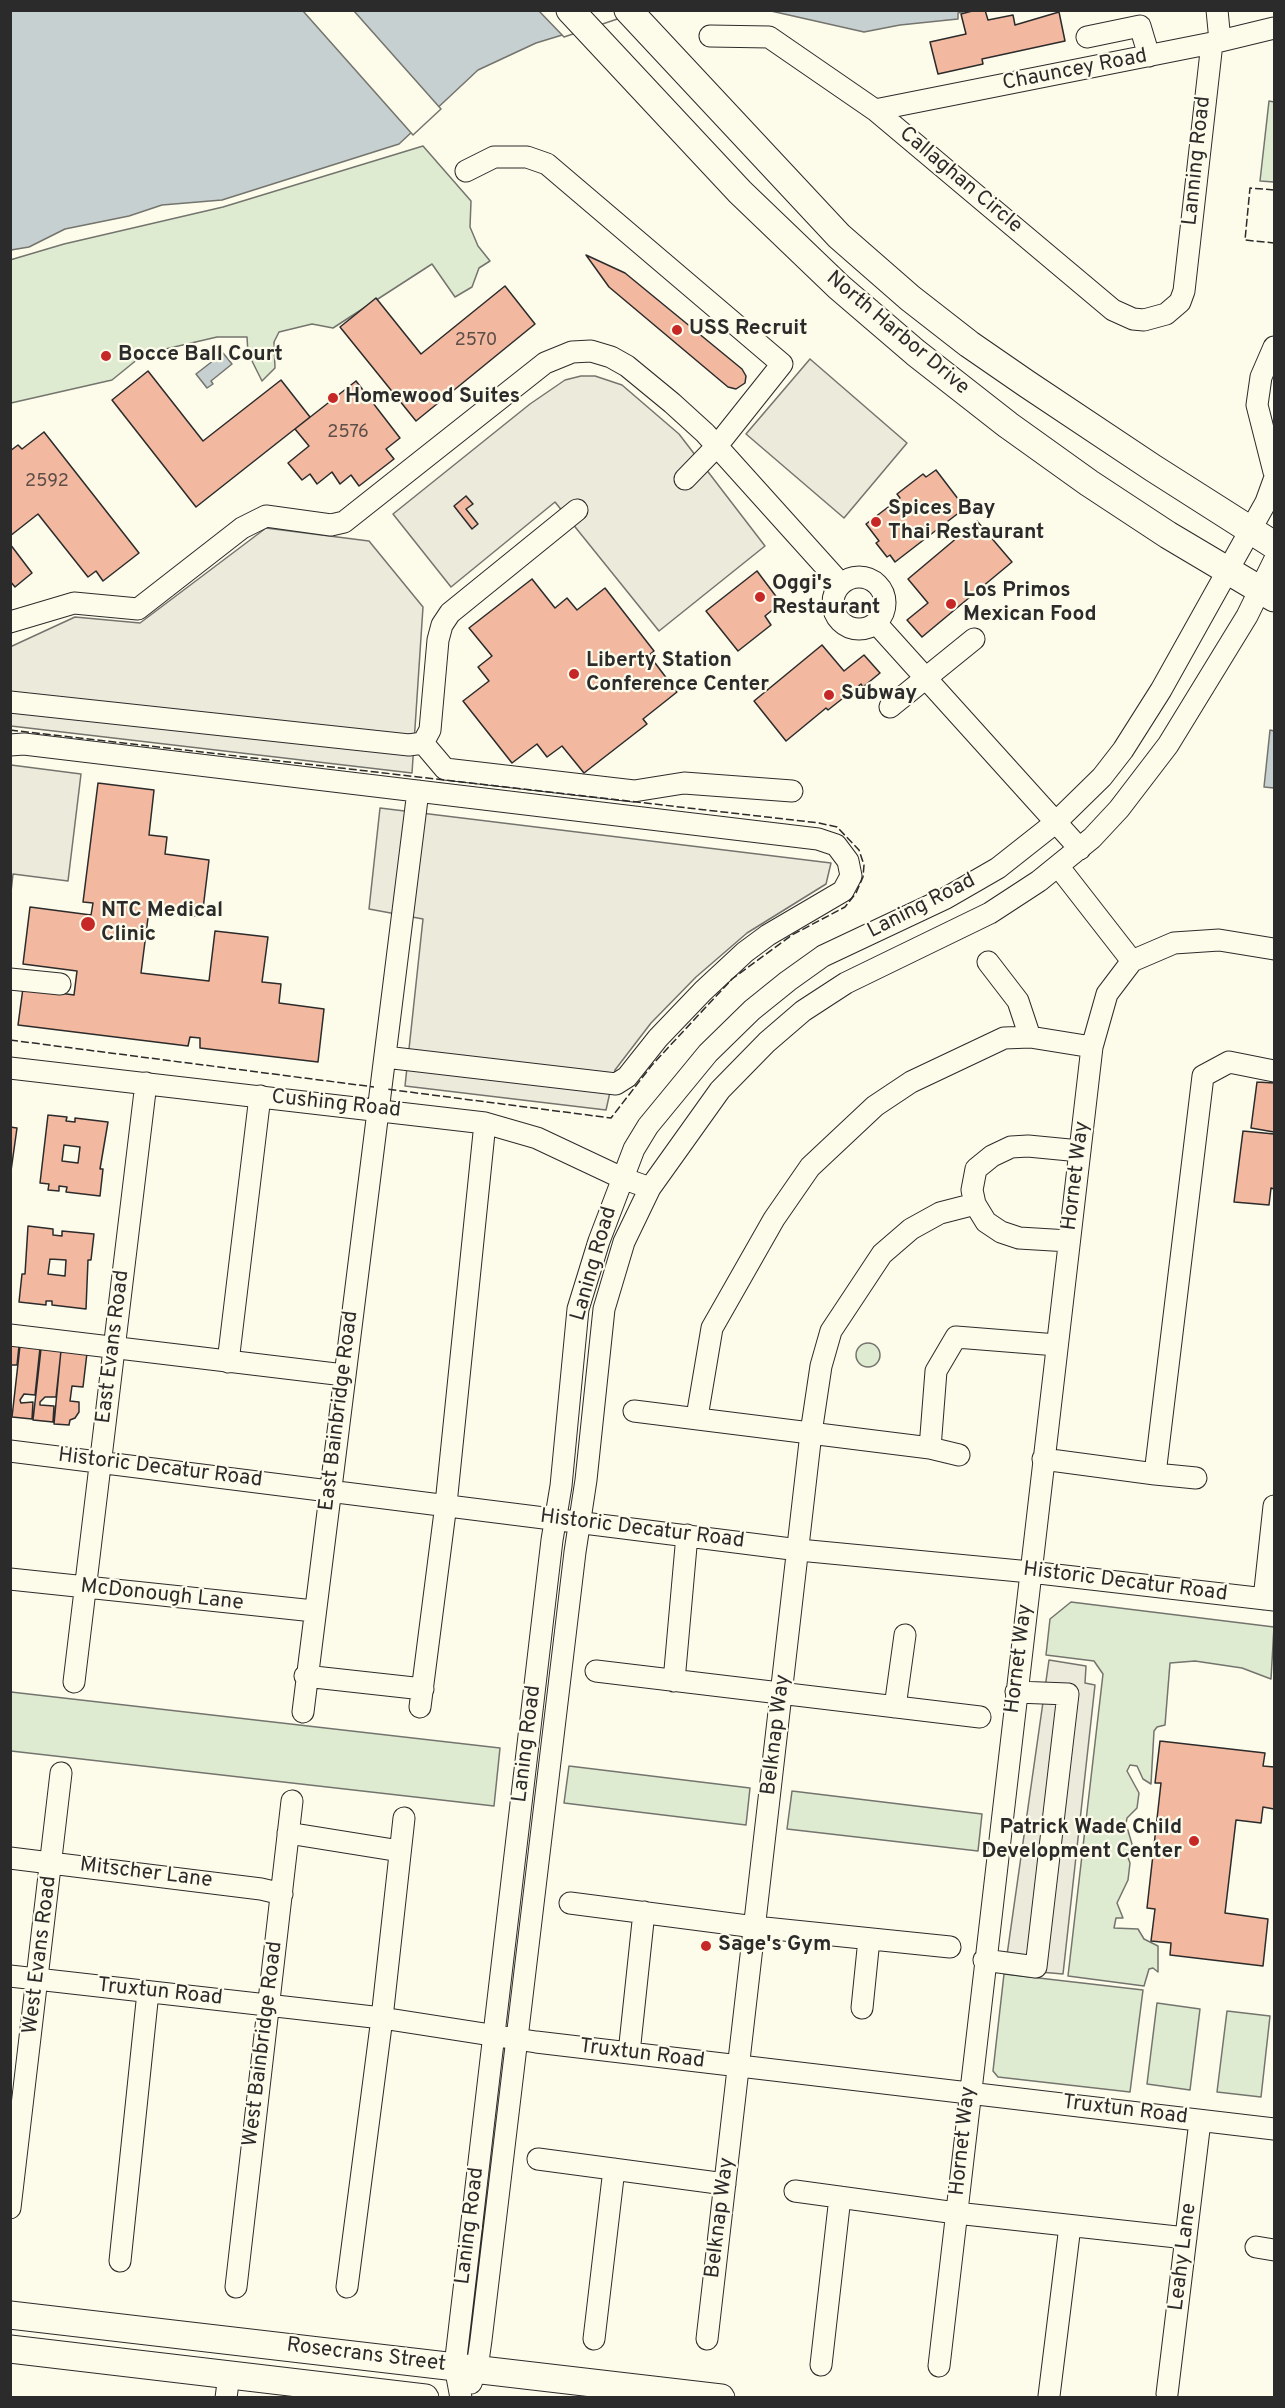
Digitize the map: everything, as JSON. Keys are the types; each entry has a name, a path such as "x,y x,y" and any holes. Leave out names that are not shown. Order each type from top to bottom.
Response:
{"main road":[{"name":"North Harbor Drive","path":"570,10 740,192 812,262 946,377 1089,483 1268,594"},
{"name":"North Harbor Drive","path":"628,10 839,236 940,323 1116,444 1275,544"},
{"name":"Rosecrans Street","path":"10,2315 707,2396"},
{"name":"Rosecrans Street","path":"10,2349 228,2386 425,2397"}],"street":[{"name":"Lanning Road","path":"1185,279 1216,42 1217,10"},
{"path":"1087,37 1140,26 1149,56"},
{"name":"Chauncey Road","path":"875,110 1149,56 1275,28"},
{"name":"Callaghan Circle","path":"710,36 769,37 875,110 1122,315 1144,320 1166,314 1180,302 1185,279"},
{"path":"466,171 494,156 527,157 547,164 783,364 716,447 685,479"},
{"path":"1275,347 1259,419 1275,472"},
{"path":"10,622 74,603 138,609 242,528 266,516 331,525 344,522 545,363 572,352 591,351 611,357 627,366 672,403 716,447 841,584"},
{"name":"Laning Road","path":"463,2397 494,2035 556,1519 578,1309 634,1149 648,1126 708,1053 752,1010 823,956 946,898 1018,854 1055,823 1102,777 1123,750 1161,690 1270,494 1275,480"},
{"path":"423,743 430,730 438,640 442,625 450,612 577,510"},
{"name":"Laning Road","path":"466,2367 517,2039 604,1309 624,1242 650,1188 720,1090 767,1042 803,1011 846,983 990,913 1080,849 1119,809 1157,761 1268,594 1275,561"},
{"path":"856,577 864,577 879,585 885,600 885,609 876,623 860,629 844,623 837,617 834,600 841,584 856,577"},
{"path":"876,623 1080,849"},
{"path":"890,707 974,639"},
{"path":"10,702 409,745 423,743"},
{"path":"423,743 445,769 634,791 684,783 792,791"},
{"path":"10,745 24,744 818,839 836,845 843,852 851,868 848,884 836,896 768,935 745,952 658,1038 627,1077 616,1084 385,1057"},
{"name":"East Bainbridge Road","path":"303,1712 305,1676 418,791"},
{"path":"1058,866 1131,961 1174,943 1219,940 1275,949"},
{"name":"Hornet Way","path":"939,2366 984,1960 1092,1047 1107,994 1131,961"},
{"path":"988,962 1018,1001 1030,1037"},
{"path":"10,979 60,984"},
{"path":"698,1418 712,1328 774,1219 810,1167 875,1106 911,1082 1004,1038 1030,1037 1092,1047"},
{"path":"1155,1474 1203,1076 1229,1062 1275,1071"},
{"name":"Cushing Road","path":"10,1068 485,1122 537,1138 622,1178 650,1188"},
{"name":"East Evans Road","path":"74,1682 146,1083"},
{"path":"228,1362 260,1096"},
{"path":"305,1676 422,1698 446,1504 485,1122"},
{"path":"1069,1241 1019,1238 1001,1232 986,1222 975,1204 972,1190 976,1169 992,1155 1011,1148 1028,1146 1080,1151"},
{"name":"Belknap Way","path":"707,2339 811,1433 821,1366 831,1331 882,1254 911,1229 940,1213 975,1204"},
{"path":"10,1335 344,1376"},
{"path":"930,1448 936,1371 956,1337 1057,1345"},
{"path":"634,1411 930,1448 959,1455"},
{"name":"Historic Decatur Road","path":"10,1451 330,1489 799,1550 1030,1572 1269,1600"},
{"path":"1043,1459 1196,1478"},
{"path":"1269,1600 1275,1506"},
{"path":"674,1681 687,1535"},
{"name":"McDonough Lane","path":"10,1579 84,1589 314,1611"},
{"path":"895,1707 904,1635"},
{"path":"596,1671 980,1717"},
{"path":"984,1960 1036,1967 1038,1956 1068,1695 1016,1692"},
{"name":"West Evans Road","path":"10,2208 61,1773"},
{"name":"West Bainbridge Road","path":"236,2287 292,1801"},
{"path":"347,2287 382,2018 404,1818"},
{"path":"288,1833 400,1851"},
{"name":"Mitscher Lane","path":"10,1858 261,1889 282,1894"},
{"path":"570,1903 755,1927 950,1947"},
{"path":"629,2053 644,1912"},
{"path":"862,2008 869,1939"},
{"name":"Truxtun Road","path":"10,1976 268,2004 738,2067 1275,2129"},
{"path":"120,2261 148,1992"},
{"name":"Leahy Lane","path":"1167,2394 1200,2121"},
{"path":"538,2160 725,2184"},
{"path":"594,2339 614,2169"},
{"path":"795,2191 956,2213 1186,2238"},
{"path":"821,2365 840,2197"},
{"path":"1049,2396 1070,2226"}],"green space":[{"path":"1269,101 1274,102 1274,182 1260,181"},
{"path":"423,146 471,201 470,227 478,246 490,261 479,268 472,287 455,297 432,264 333,328 312,324 279,332 274,342 275,368 262,381 248,353 247,337 217,337 144,354 112,380 11,403 10,260 64,244 223,207"},
{"path":"868,1343 873,1344 879,1350 879,1360 873,1366 868,1367 863,1366 857,1360 856,1355 857,1350 863,1344"},
{"path":"1071,1602 1274,1627 1271,1679 1242,1668 1195,1661 1170,1663 1165,1725 1157,1727 1154,1731 1151,1784 1143,1779 1137,1766 1130,1765 1127,1771 1139,1793 1137,1808 1127,1818 1126,1824 1132,1844 1127,1855 1130,1863 1128,1880 1117,1903 1123,1918 1116,1918 1114,1928 1138,1929 1144,1939 1158,1946 1158,1972 1153,1968 1149,1969 1144,1986 1068,1976 1103,1674 1094,1661 1046,1655 1050,1619"},
{"path":"11,1692 500,1748 494,1806 11,1751"},
{"path":"569,1766 750,1788 746,1825 564,1803"},
{"path":"792,1791 982,1814 978,1851 787,1829"},
{"path":"1004,1974 1143,1990 1130,2092 998,2077 993,2071"},
{"path":"1157,2003 1200,2009 1190,2090 1147,2084"},
{"path":"1227,2011 1270,2016 1261,2097 1217,2092"}],"shaded area":[{"path":"10,11 641,11 536,43 478,70 399,144 222,200 162,205 129,216 65,229 29,247 11,250"},
{"path":"771,11 967,11 958,13 958,19 900,25 864,32"},
{"path":"223,353 232,364 211,381 213,384 207,388 196,374"},
{"path":"810,359 907,443 844,518 746,434"},
{"path":"581,376 595,376 622,385 679,434 765,546 659,631 555,502 451,587 393,514 530,404 565,380"},
{"path":"266,528 369,541 423,607 412,773 11,726 10,647 75,617 140,623"},
{"path":"1270,730 1274,731 1274,788 1264,787"},
{"path":"11,765 81,774 68,881 13,874 11,892"},
{"path":"380,808 831,863 826,884 747,933 696,977 651,1023 615,1070 606,1110 405,1086 423,919 369,909"},
{"path":"1049,1660 1086,1666 1085,1683 1095,1685 1063,1974 1005,1969"}],"pier":[{"path":"644,10 564,37 539,11"},
{"path":"303,11 354,11 441,109 413,135"}],"building":[{"path":"985,10 988,20 1013,15 1015,25 1059,12 1065,41 982,59 983,64 938,74 930,42 966,34 961,14"},
{"name":"USS Recruit","path":"586,255 625,273 742,369 746,376 745,383 736,389 728,387 609,287"},
{"path":"505,286 535,324 416,421 340,327 376,298 421,354"},
{"path":"148,371 203,441 281,380 310,417 196,507 112,400"},
{"path":"356,381 400,438 386,449 394,459 359,486 351,475 340,484 332,472 317,484 310,474 302,480 288,463 309,446 295,429"},
{"path":"44,432 139,553 103,581 96,571 88,577 38,514 10,536 10,451 18,445 22,449"},
{"path":"936,470 965,508 895,562 890,555 887,557 876,543 879,541 866,524 900,498 897,494 923,474 926,477"},
{"path":"466,496 473,504 466,509 478,524 472,529 454,506"},
{"path":"977,521 1012,562 922,637 907,620 928,603 908,579"},
{"path":"10,544 32,573 15,587 10,581"},
{"path":"757,571 781,603 765,616 771,625 738,651 706,611"},
{"name":"Liberty Station Conference Center","path":"532,579 555,608 567,598 577,610 605,588 654,651 649,655 677,692 643,719 647,724 584,773 562,746 547,757 537,744 512,763 463,701 489,681 478,667 492,656 469,628"},
{"path":"822,645 844,671 864,655 880,673 863,687 861,684 828,710 826,708 786,741 754,701"},
{"name":"NTC Medical Clinic","path":"98,783 154,790 149,835 167,837 165,854 209,860 202,917 149,910 141,973 209,981 215,931 268,937 262,982 281,984 279,1003 324,1009 318,1062 200,1048 200,1038 190,1037 188,1046 18,1025 23,988 74,995 77,971 23,964 30,907 91,915 93,903 83,902"},
{"path":"1257,1082 1274,1083 1274,1132 1251,1128"},
{"path":"48,1115 67,1117 66,1121 75,1122 75,1118 108,1122 100,1169 103,1169 100,1196 66,1192 67,1187 59,1186 59,1191 48,1190 49,1184 40,1183","holes":["64,1145 80,1147 78,1163 62,1161"]},
{"path":"10,1127 17,1128 10,1178"},
{"path":"1243,1131 1274,1134 1274,1189 1271,1188 1269,1205 1234,1202"},
{"path":"28,1226 53,1229 53,1235 62,1236 62,1231 94,1234 91,1260 88,1260 86,1309 52,1305 52,1301 46,1301 46,1305 19,1302 22,1274 25,1274","holes":["50,1259 66,1260 65,1276 48,1274"]},
{"path":"10,1345 19,1346 17,1365 10,1365"},
{"path":"20,1346 40,1348 35,1395 24,1394 20,1400 21,1403 33,1402 32,1419 12,1417"},
{"path":"41,1349 61,1351 56,1397 45,1397 40,1402 40,1405 54,1406 53,1422 33,1420"},
{"path":"61,1350 87,1353 83,1387 72,1386 70,1401 79,1402 79,1412 75,1418 70,1420 69,1425 54,1424"},
{"name":"Patrick Wade Child Development Center","path":"1160,1741 1265,1753 1263,1766 1274,1767 1274,1809 1263,1807 1261,1823 1236,1820 1225,1913 1268,1919 1263,1966 1170,1955 1171,1943 1151,1941 1155,1909 1147,1908 1161,1783 1155,1783"}],"fence":[{"path":"1274,190 1250,188 1245,240 1274,243"},
{"path":"10,730 819,823 837,827 859,850 864,865 863,877 856,893 845,907 792,935 732,979 652,1065 611,1118 386,1089"},
{"path":"10,1040 374,1087"}],"place":[{"name":"USS Recruit","path":"677,330"},
{"name":"Bocce Ball Court","path":"106,356"},
{"name":"Homewood Suites","path":"333,398"},
{"name":"Spices Bay Thai Restaurant","path":"876,522"},
{"name":"Oggi's Restaurant","path":"760,597"},
{"name":"Los Primos Mexican Food","path":"951,604"},
{"name":"Liberty Station Conference Center","path":"574,674"},
{"name":"Subway","path":"829,695"},
{"name":"NTC Medical Clinic","path":"88,924"},
{"name":"Patrick Wade Child Development Center","path":"1194,1841"},
{"name":"Sage's Gym","path":"706,1946"}]}
